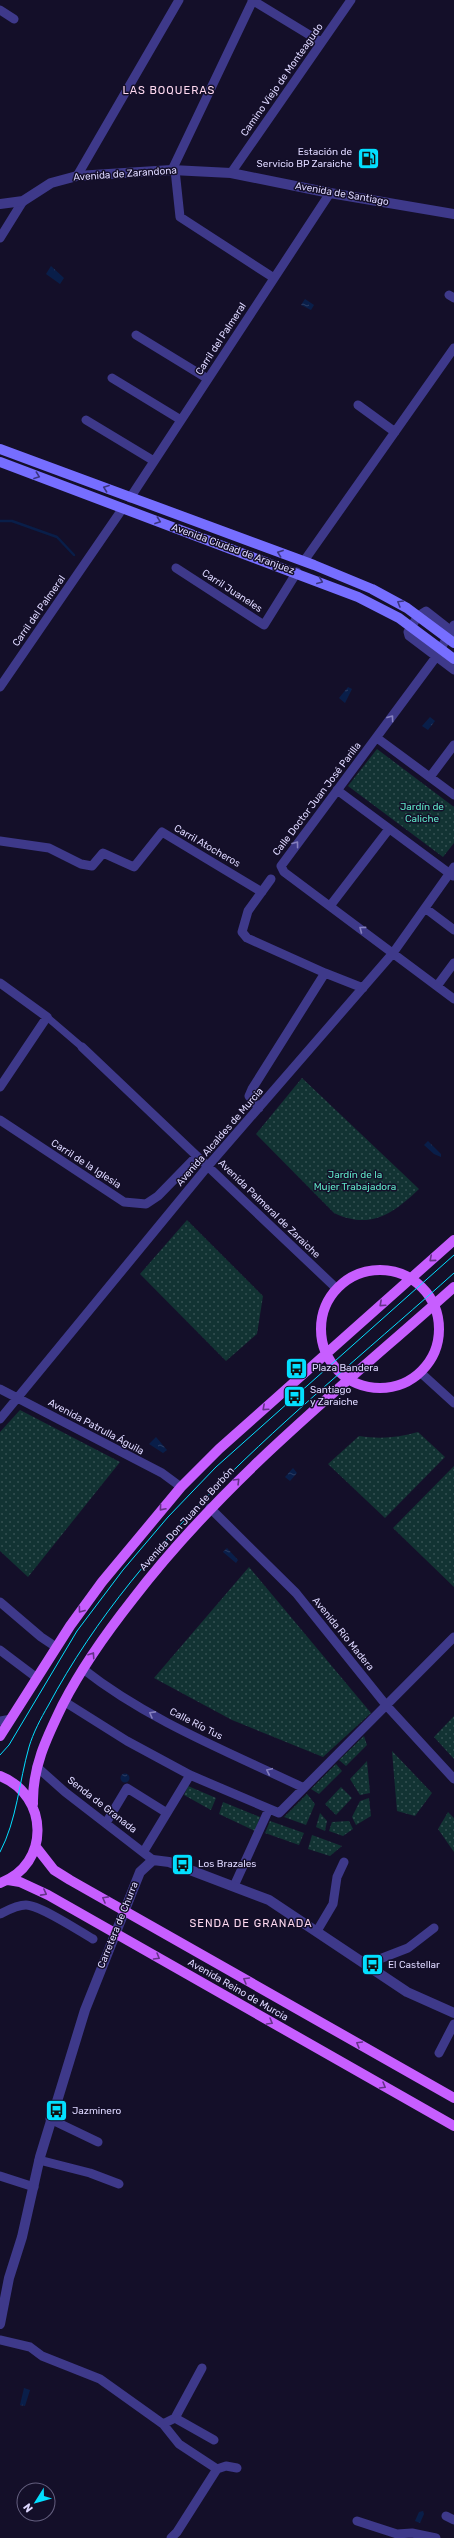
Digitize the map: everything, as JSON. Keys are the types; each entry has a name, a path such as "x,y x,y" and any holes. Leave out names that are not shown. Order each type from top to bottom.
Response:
{"main road":[{"name":"Avenida Ciudad de Aranjuez","path":"0,449 304,561 372,589 396,601 418,616 452,634"},
{"name":"Avenida Ciudad de Aranjuez","path":"0,462 297,572 380,607 410,626 438,653 454,659"},
{"path":"0,1736 56,1647 102,1582 181,1487 219,1449 454,1240"},
{"path":"372,1270 392,1270 411,1278 425,1290 435,1305 440,1333 434,1355 421,1373 405,1383 386,1388 367,1387 349,1380 336,1369 326,1354 321,1338 321,1320 326,1303 336,1288 352,1276 372,1270"},
{"name":"Avenida Don Juan de Borbón","path":"33,1804 32,1781 46,1738 83,1669 111,1626 159,1565 210,1508 245,1473 454,1287"},
{"path":"0,1776 10,1780 23,1790 33,1804 38,1826 36,1847 28,1863 4,1882"},
{"name":"Avenida Reino de Murcia","path":"36,1847 54,1870 454,2098"},
{"name":"Avenida Reino de Murcia","path":"4,1882 33,1887 454,2126"}],"street":[{"path":"77,176 179,0"},
{"path":"274,278 180,217 174,170 252,0 322,42"},
{"name":"Camino Viejo de Monteagudo","path":"231,173 351,0"},
{"path":"0,10 14,19"},
{"name":"Avenida de Zarandona","path":"0,204 23,201 51,183 77,176 174,170 231,173"},
{"name":"Avenida de Santiago","path":"231,173 330,193 454,214"},
{"name":"Carril del Palmeral","path":"130,498 330,193"},
{"path":"0,238 23,201"},
{"path":"136,335 208,379"},
{"path":"304,561 454,348"},
{"path":"112,378 181,420"},
{"path":"358,405 395,432"},
{"path":"86,420 154,461"},
{"name":"Carril del Palmeral","path":"0,687 123,508"},
{"name":"Carril Juaneles","path":"176,568 264,625 297,572"},
{"path":"410,626 418,616"},
{"name":"Calle Doctor Juan José Parilla","path":"452,634 281,866 284,872 454,999"},
{"path":"438,653 454,670"},
{"path":"376,738 454,795"},
{"path":"430,777 454,745"},
{"path":"337,790 452,873"},
{"path":"330,906 389,829"},
{"name":"Carril Atocheros","path":"0,841 49,848 81,864 92,866 103,853 134,867 162,832 262,892"},
{"name":"Avenida Alcaldes de Murcia","path":"0,1419 208,1166 393,953 452,873"},
{"path":"271,879 248,911 242,932 247,938 325,973 363,988"},
{"path":"425,908 454,930"},
{"path":"437,986 454,963"},
{"path":"259,1108 249,1096 252,1089 325,973"},
{"path":"0,983 47,1017 82,1047"},
{"path":"0,1088 47,1017"},
{"name":"Avenida Palmeral de Zaraiche","path":"82,1047 336,1288"},
{"name":"Carril de la Iglesia","path":"0,1120 124,1202 146,1204 175,1181 197,1156"},
{"path":"421,1373 454,1404"},
{"name":"Avenida Patrulla Águila","path":"0,1389 162,1473 181,1487"},
{"name":"Avenida Río Madera","path":"210,1508 296,1593 386,1705 454,1779"},
{"path":"0,1602 41,1637 56,1647"},
{"path":"65,1702 127,1741 190,1775 279,1813 454,1637"},
{"path":"0,1650 37,1678"},
{"name":"Calle Río Tus","path":"83,1669 135,1704 192,1736 304,1788"},
{"path":"0,1721 12,1719"},
{"name":"Senda de Granada","path":"37,1767 65,1792 154,1860"},
{"path":"144,1852 190,1775"},
{"path":"106,1823 127,1788 167,1813"},
{"path":"234,1886 269,1809"},
{"path":"154,1860 169,1862 269,1900 317,1931 368,1968 407,1992 454,2012"},
{"name":"Carretera de Churra","path":"0,2324 9,2278 22,2237 39,2160 50,2119 85,2010 114,1933 140,1872 154,1860"},
{"path":"317,1931 333,1904 337,1877 344,1862"},
{"path":"0,1914 15,1907 27,1905 47,1913 93,1939"},
{"path":"368,1968 377,1960 408,1948 434,1928"},
{"path":"439,2053 454,2024"},
{"path":"50,2119 98,2142"},
{"path":"39,2160 90,2173 119,2184"},
{"path":"0,2176 34,2187"},
{"path":"0,2340 30,2347 42,2356 100,2379 163,2424 179,2444 217,2469"},
{"path":"163,2424 175,2418 202,2368"},
{"path":"175,2418 214,2440"},
{"path":"171,2538 177,2532 217,2469 226,2466 236,2468"},
{"path":"357,2521 397,2534 412,2533 436,2538"}],"green space":[{"name":"Jardín de Caliche","path":"377,749 454,807 454,843 443,857 348,786"},
{"name":"Jardín de la Mujer Trabajadora","path":"302,1078 419,1189 400,1206 380,1217 359,1220 347,1218 334,1213 256,1134"},
{"path":"187,1220 263,1296 257,1334 226,1361 140,1274"},
{"path":"20,1410 120,1462 28,1577 0,1551 0,1432"},
{"path":"418,1432 445,1457 385,1518 328,1464 359,1436 403,1436"},
{"path":"454,1466 454,1587 393,1528"},
{"path":"249,1567 371,1713 323,1757 232,1720 154,1678"},
{"path":"454,1716 454,1759 434,1737"},
{"path":"364,1736 367,1745 346,1766 339,1760"},
{"path":"392,1751 432,1793 415,1816 397,1811"},
{"path":"367,1761 370,1793 360,1795 350,1779"},
{"path":"336,1764 342,1771 319,1794 311,1789"},
{"path":"188,1786 216,1798 211,1810 184,1795"},
{"path":"341,1787 352,1798 336,1815 325,1804"},
{"path":"307,1794 315,1804 306,1825 284,1817"},
{"path":"369,1798 371,1816 356,1825 352,1817 360,1801"},
{"path":"223,1802 260,1817 255,1831 219,1814"},
{"path":"448,1812 454,1818 454,1852 438,1829"},
{"path":"320,1813 327,1821 325,1831 316,1827"},
{"path":"270,1821 304,1833 299,1845 265,1833"},
{"path":"349,1821 353,1829 343,1836 329,1831 332,1822"},
{"path":"312,1835 342,1846 330,1856 308,1849"}],"water":[{"path":"51,266 64,278 60,284 46,274"},
{"path":"305,299 314,305 311,310 301,305"},
{"path":"348,687 352,689 345,703 339,698"},
{"path":"430,717 435,721 428,730 422,726"},
{"path":"428,1141 441,1154 441,1157 434,1154 424,1145"},
{"path":"156,1437 167,1450 163,1453 149,1444"},
{"path":"293,1468 297,1473 290,1481 285,1477"},
{"path":"227,1548 238,1560 236,1563 223,1552"},
{"path":"125,1773 130,1778 125,1783 120,1778"},
{"path":"24,2388 30,2390 25,2406 20,2405"},
{"path":"423,2511 424,2514 420,2523 415,2521 419,2512"}],"waterway":[{"path":"0,521 12,521 57,537 74,555"}],"tram line":[{"path":"0,1755 9,1745 77,1631 123,1570 168,1517 216,1467 454,1255"},
{"path":"0,1852 6,1840 14,1814 29,1747 37,1726 87,1642 131,1582 179,1526 232,1472 286,1421 454,1273"}],"place":[{"name":"Estación de Servicio BP Zaraiche","path":"368,158"},
{"name":"Plaza Bandera","path":"296,1368"},
{"name":"Santiago y Zaraiche","path":"295,1396"},
{"name":"Los Brazales","path":"183,1864"},
{"name":"El Castellar","path":"373,1965"},
{"name":"Jazminero","path":"57,2111"}],"district":[{"name":"LAS BOQUERAS","path":"169,90"},
{"name":"SENDA DE GRANADA","path":"251,1923"}]}
